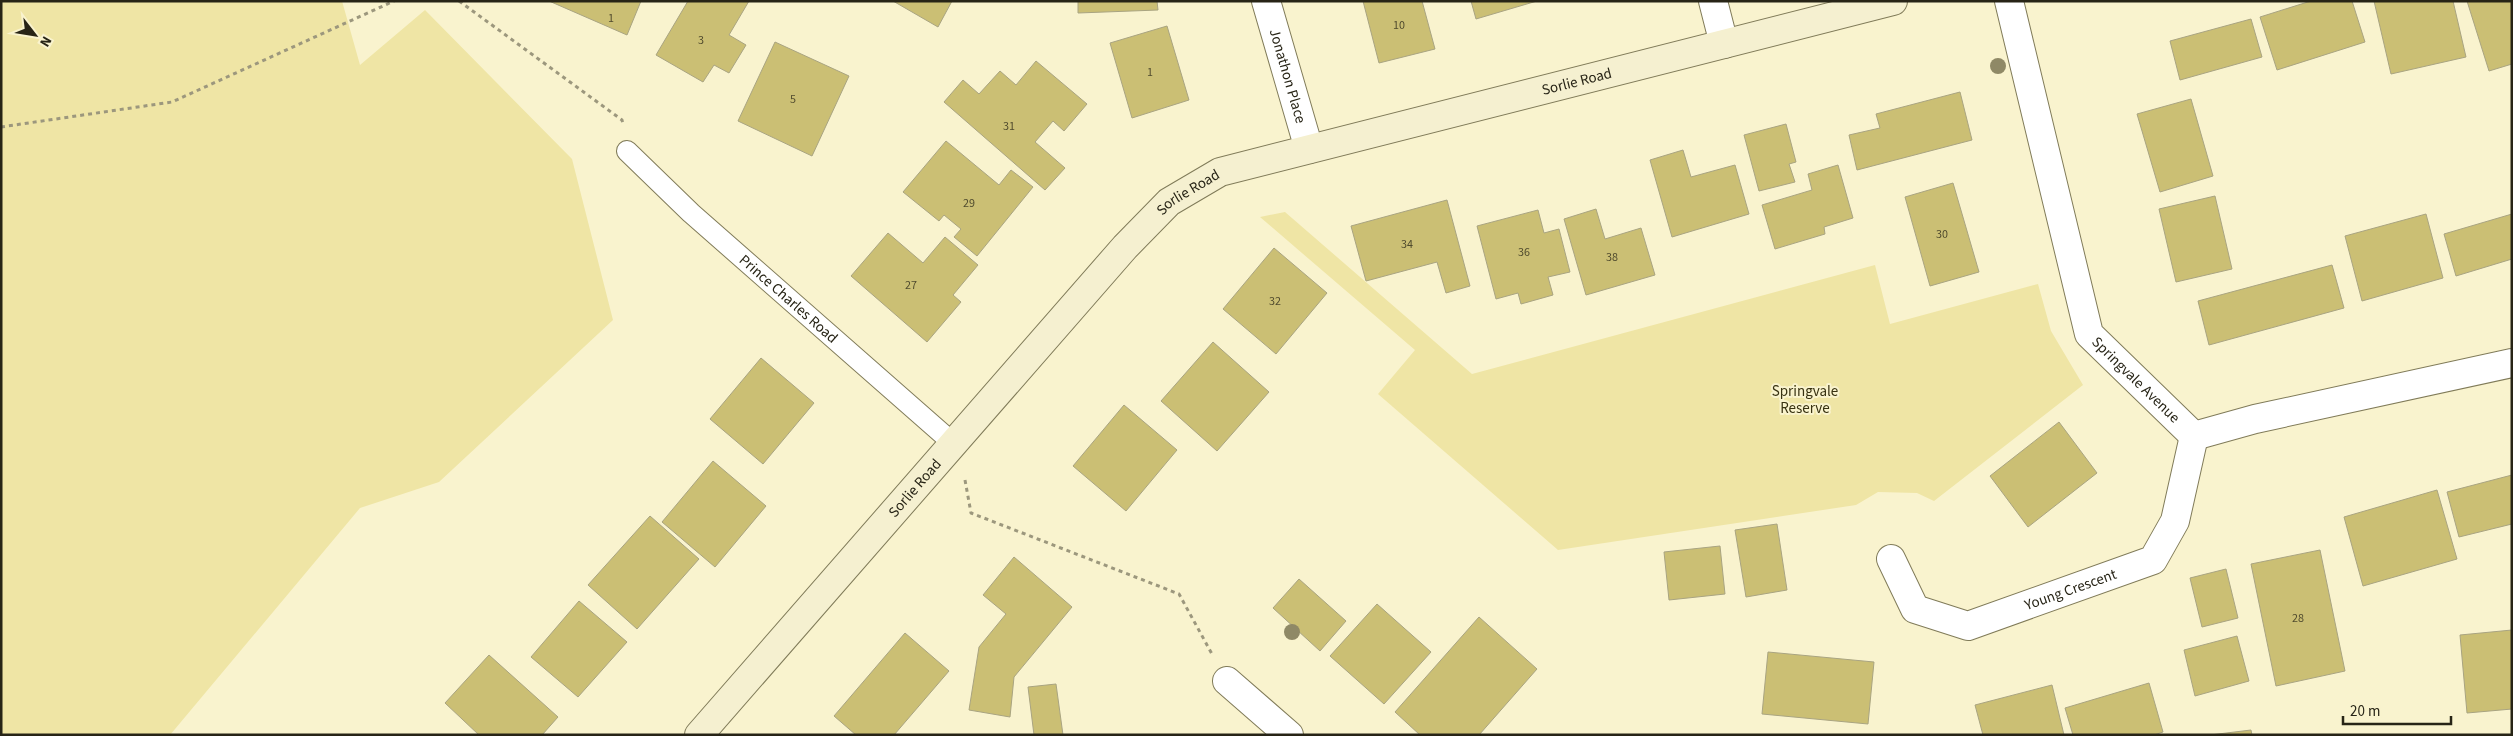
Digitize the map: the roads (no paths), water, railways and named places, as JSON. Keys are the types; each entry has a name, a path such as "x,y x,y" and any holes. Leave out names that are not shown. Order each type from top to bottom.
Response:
{"street":[{"name":"Jonathon Place","path":"1266,1 1309,148"},
{"path":"1713,1 1724,44"},
{"name":"Sorlie Road","path":"699,735 1125,247 1169,202 1220,172 1893,1"},
{"name":"Springvale Avenue","path":"2009,1 2089,334 2194,436"},
{"path":"2194,436 2255,419 2512,363"},
{"name":"Young Crescent","path":"1891,559 1915,609 1968,626 2154,560 2175,522 2194,436"},
{"path":"1227,681 1290,735"}],"lane":[{"name":"Prince Charles Road","path":"627,151 690,213 954,444"}],"park label":[{"name":"Springvale Reserve","path":"1805,400"}]}
